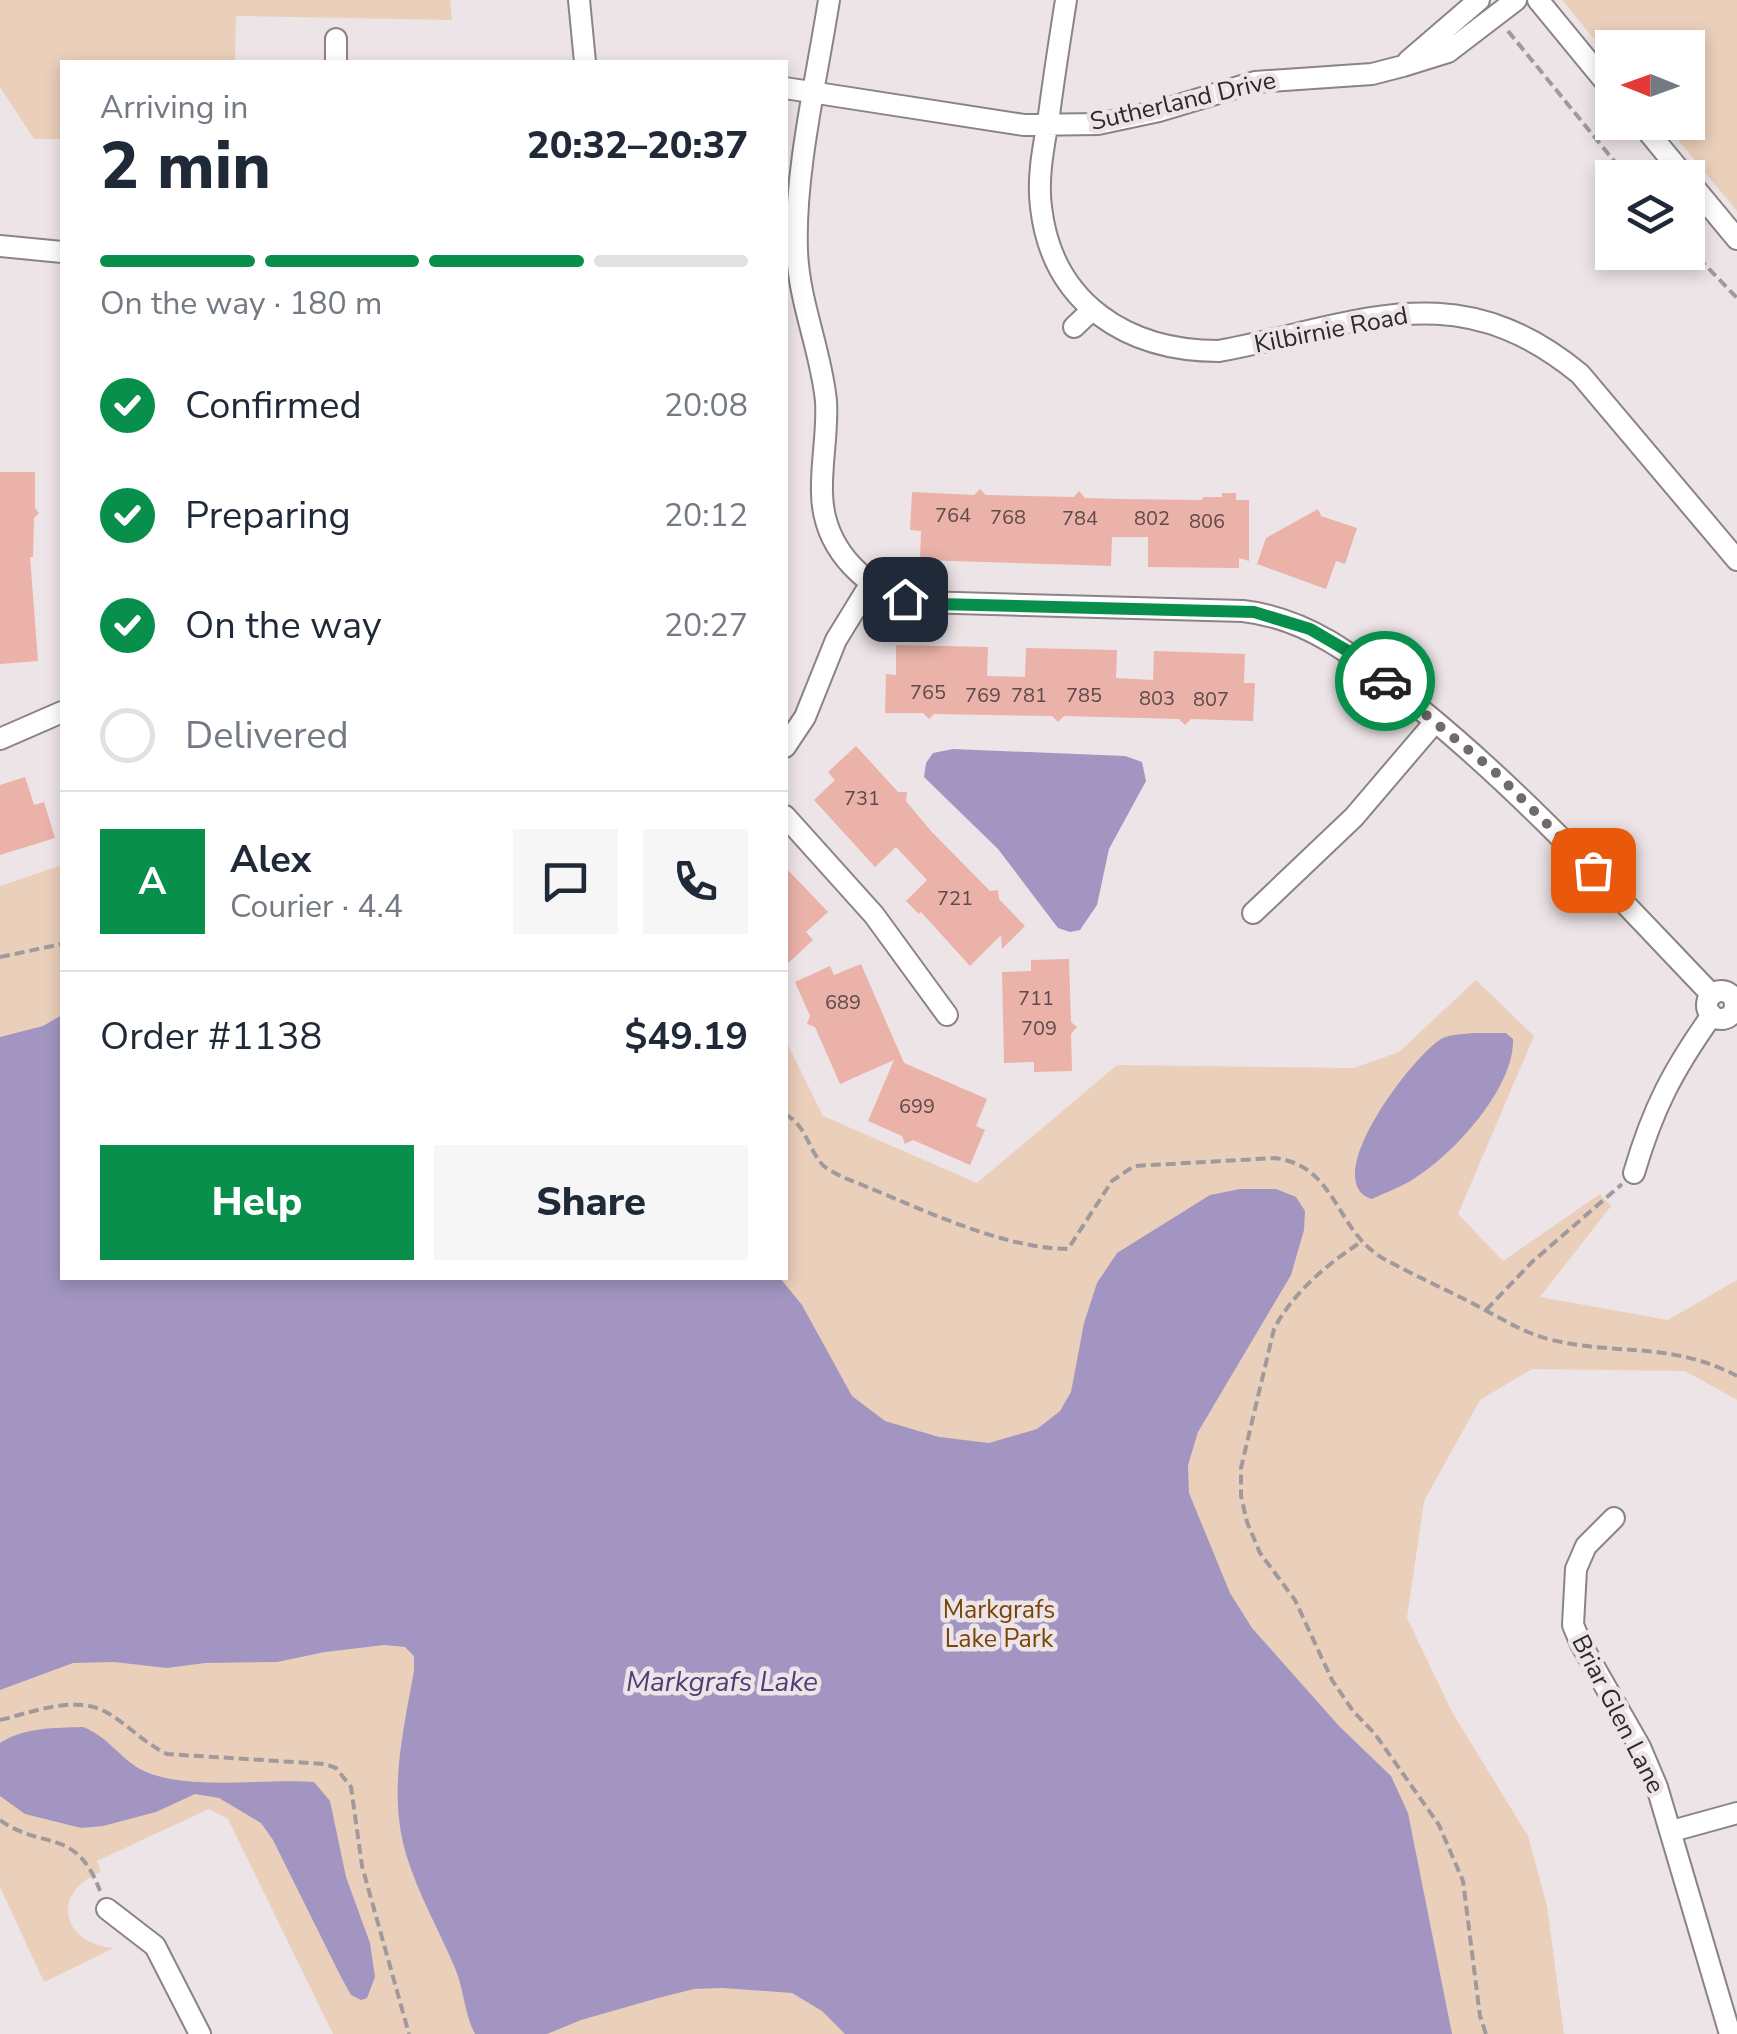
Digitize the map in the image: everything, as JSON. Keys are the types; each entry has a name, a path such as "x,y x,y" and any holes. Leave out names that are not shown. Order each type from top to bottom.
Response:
{"street":[{"path":"578,0 584,60"},
{"path":"829,0 800,187 797,250 800,288 817,350 826,404 822,500 835,542 871,583 897,597 921,602 1231,610 1274,616 1336,643 1435,722 1546,821 1727,1004 1670,1077 1634,1172"},
{"name":"Kilbirnie Road","path":"1066,0 1040,184 1047,234 1070,285 1092,310 1129,334 1162,347 1191,351 1234,348 1391,313 1462,316 1500,326 1558,356 1580,374 1737,560"},
{"path":"1403,66 1479,0"},
{"name":"Sutherland Drive","path":"788,88 1047,126 1098,124 1255,82 1372,74 1403,66 1448,52 1516,0"},
{"path":"1538,0 1595,69"},
{"path":"336,39 336,60"},
{"path":"1655,140 1671,160"},
{"path":"1705,201 1737,239"},
{"path":"0,246 60,252"},
{"path":"1074,326 1092,310"},
{"path":"788,742 805,717 836,640 871,583"},
{"path":"0,739 60,713"},
{"path":"1254,913 1354,817 1435,722"},
{"path":"788,819 874,915 947,1016"},
{"name":"Briar Glen Lane","path":"1614,1518 1586,1546 1576,1570 1573,1625 1580,1644 1640,1747 1672,1830 1730,2034"},
{"path":"1672,1830 1737,1813"},
{"path":"106,1909 155,1946 200,2034"}],"path":[{"path":"1506,30 1613,160"},
{"path":"1705,265 1737,298"},
{"path":"0,957 60,944"},
{"path":"788,1116 807,1133 822,1164 842,1177 992,1234 1052,1249 1068,1249 1112,1181 1134,1166 1294,1160 1319,1177 1360,1243 1382,1259 1526,1333 1567,1344 1674,1352 1704,1360 1737,1376"},
{"path":"1486,1310 1532,1262 1634,1172"},
{"path":"1360,1243 1339,1256 1300,1294 1274,1329 1240,1468 1241,1496 1260,1554 1295,1600 1332,1680 1439,1825 1463,1882 1480,2016 1486,2034"},
{"path":"0,1720 57,1706 81,1706 102,1710 167,1754 325,1764 336,1768 350,1787 362,1866 409,2034"},
{"path":"0,1820 22,1832 52,1838 82,1857 94,1875 106,1909"}],"green space":[{"path":"0,0 450,0 452,20 236,16 235,60 60,60 60,139 34,139 0,87"},
{"path":"1562,0 1737,0 1737,211 1705,172 1705,160 1695,160 1678,140 1705,140 1705,30 1595,30 1595,40"},
{"name":"Markgrafs Lake","path":"60,866 60,1280 788,1280 788,1045 823,1116 977,1183 1117,1065 1354,1068 1399,1052 1476,980 1534,1036 1458,1214 1503,1261 1600,1194 1611,1206 1540,1297 1668,1320 1737,1280 1737,1400 1685,1371 1532,1369 1480,1400 1424,1501 1407,1618 1452,1712 1528,1836 1547,1906 1564,2034 333,2034 228,1819 209,1809 97,1861 101,1872 74,1892 68,1916 82,1937 114,1948 44,1982 0,1887 0,886"}],"water":[{"path":"953,749 1125,756 1142,762 1146,781 1109,849 1097,905 1080,930 1058,928 998,849 924,777 926,763 933,753"},
{"name":"Markgrafs Lake","path":"60,1016 60,1280 782,1280 802,1305 852,1396 885,1421 939,1437 989,1443 1037,1429 1060,1411 1071,1392 1084,1323 1097,1283 1117,1253 1210,1195 1240,1189 1276,1189 1296,1197 1305,1211 1304,1230 1291,1275 1198,1432 1188,1465 1189,1493 1230,1593 1252,1628 1339,1726 1391,1776 1408,1813 1452,2034 845,2034 822,2011 792,1993 723,1988 694,1989 658,1998 547,2034 475,2034 458,1976 416,1883 401,1831 399,1762 414,1671 414,1656 405,1647 384,1645 277,1662 167,1668 114,1662 73,1663 0,1690 0,1037 43,1026"},
{"path":"1506,1033 1513,1039 1511,1058 1493,1098 1447,1153 1405,1184 1372,1199 1358,1188 1355,1169 1376,1118 1429,1049 1443,1038"},
{"path":"83,1727 140,1769 158,1776 201,1782 314,1782 330,1801 346,1877 370,1943 375,1977 367,1998 361,2000 351,1995 261,1823 219,1798 195,1794 156,1812 81,1828 25,1814 0,1796 0,1743 29,1731"}],"building":[{"path":"0,472 35,472 35,508 39,513 34,518 30,557 38,661 0,664"},
{"path":"980,489 986,495 1074,497 1079,491 1085,498 1122,499 1201,500 1236,493 1236,500 1249,500 1249,561 1239,558 1239,568 1148,567 1148,537 1112,537 1111,566 920,560 921,531 910,530 912,492 974,495"},
{"path":"1318,509 1321,516 1357,528 1345,564 1336,561 1326,589 1257,564 1266,538"},
{"path":"896,645 988,647 987,676 1025,677 1026,648 1117,650 1116,678 1153,680 1154,651 1245,654 1244,683 1255,683 1253,721 1191,719 1185,725 1179,719 1064,716 1058,722 1052,716 934,714 929,719 923,713 885,713 886,674 896,675"},
{"path":"856,746 898,792 907,792 906,801 930,830 990,891 998,890 999,899 1025,926 1002,949 1001,935 970,966 906,901 927,880 896,847 875,867 814,800 835,780 828,772"},
{"path":"25,777 34,805 44,802 55,838 0,855 0,785"},
{"path":"788,870 828,912 806,932 813,940 788,963"},
{"path":"1069,959 1071,1022 1077,1027 1071,1034 1072,1071 1034,1072 1034,1062 1004,1063 1002,972 1031,971 1031,960"},
{"path":"861,964 904,1063 987,1099 976,1126 985,1130 970,1165 913,1140 905,1144 902,1136 868,1121 894,1060 840,1084 815,1027 807,1024 810,1016 795,982 830,966 834,975"}],"way so far":[{"path":"1385,681 1494,771 1593,870"}],"route":[{"path":"905,599 938,604 1254,612 1310,629 1336,643 1385,681"}],"park label":[{"name":"Markgrafs Lake Park","path":"999,1624"}]}
